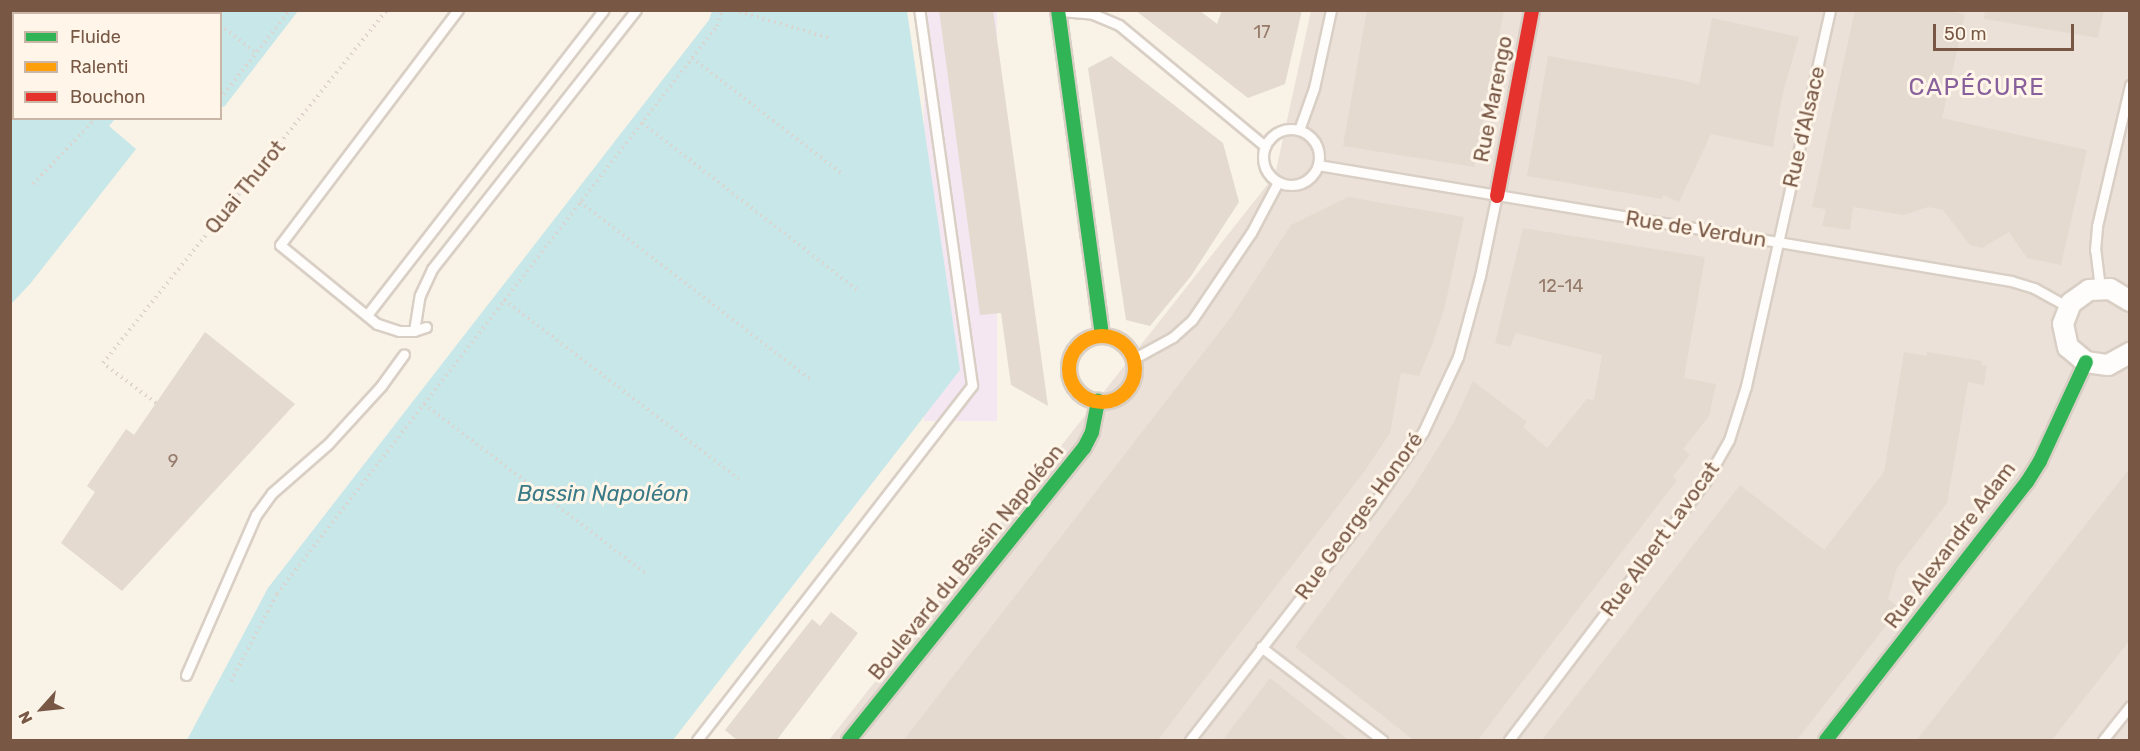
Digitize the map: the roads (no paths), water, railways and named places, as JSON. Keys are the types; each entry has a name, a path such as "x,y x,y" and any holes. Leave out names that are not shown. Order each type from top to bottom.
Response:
{"main road":[{"name":"Rue Marengo","path":"1497,196 1532,10"},
{"path":"1058,11 1102,336"},
{"path":"1102,336 1114,338 1125,345 1133,359 1134,376 1129,388 1115,399 1098,401 1078,391 1071,380 1070,366 1078,346 1089,339 1102,336"},
{"name":"Rue Alexandre Adam","path":"1826,741 2023,488 2043,454 2086,362"},
{"name":"Boulevard du Bassin Napoléon","path":"849,741 1023,521 1084,448 1092,432 1098,401"}],"street":[{"path":"2130,301 2115,291 2100,288 2084,292 2068,307 2063,324 2064,336 2072,351 2086,362 2108,365 2130,353"}],"lane":[{"path":"426,327 414,331 399,331 377,324 280,245 458,10"},
{"path":"367,315 604,10"},
{"path":"414,331 420,295 432,269 636,10"},
{"path":"697,741 972,385 919,10"},
{"path":"1299,130 1314,87 1330,10"},
{"name":"Rue d'Alsace","path":"1777,243 1830,10"},
{"path":"1058,11 1093,14 1119,25 1265,146"},
{"path":"2100,288 2095,250 2097,226 2130,85"},
{"path":"1299,130 1308,134 1317,146 1318,165 1310,178 1291,186 1278,182 1265,169 1262,160 1265,146 1279,131 1299,130"},
{"name":"Rue de Verdun","path":"1318,165 2012,281 2034,288 2068,307"},
{"path":"1133,359 1173,337 1192,320 1245,243 1278,182"},
{"name":"Rue Georges Honoré","path":"1190,741 1375,502 1410,452 1436,406 1458,357 1466,331 1497,196"},
{"name":"Rue Albert Lavocat","path":"1509,741 1720,459 1734,429 1742,402 1777,243"},
{"path":"186,675 256,515 272,493 328,444 381,386 404,354"},
{"path":"1261,647 1382,741"},
{"path":"2103,741 2130,706"}],"water":[{"path":"11,10 298,11 224,107 222,106 222,12 12,12 12,120 114,120 109,126 136,149 30,284 11,304"},
{"name":"Bassin Napoléon","path":"712,11 907,11 960,370 673,740 187,740 268,588 709,20"}],"district":[{"name":"CAPÉCURE","path":"1977,88"}]}
